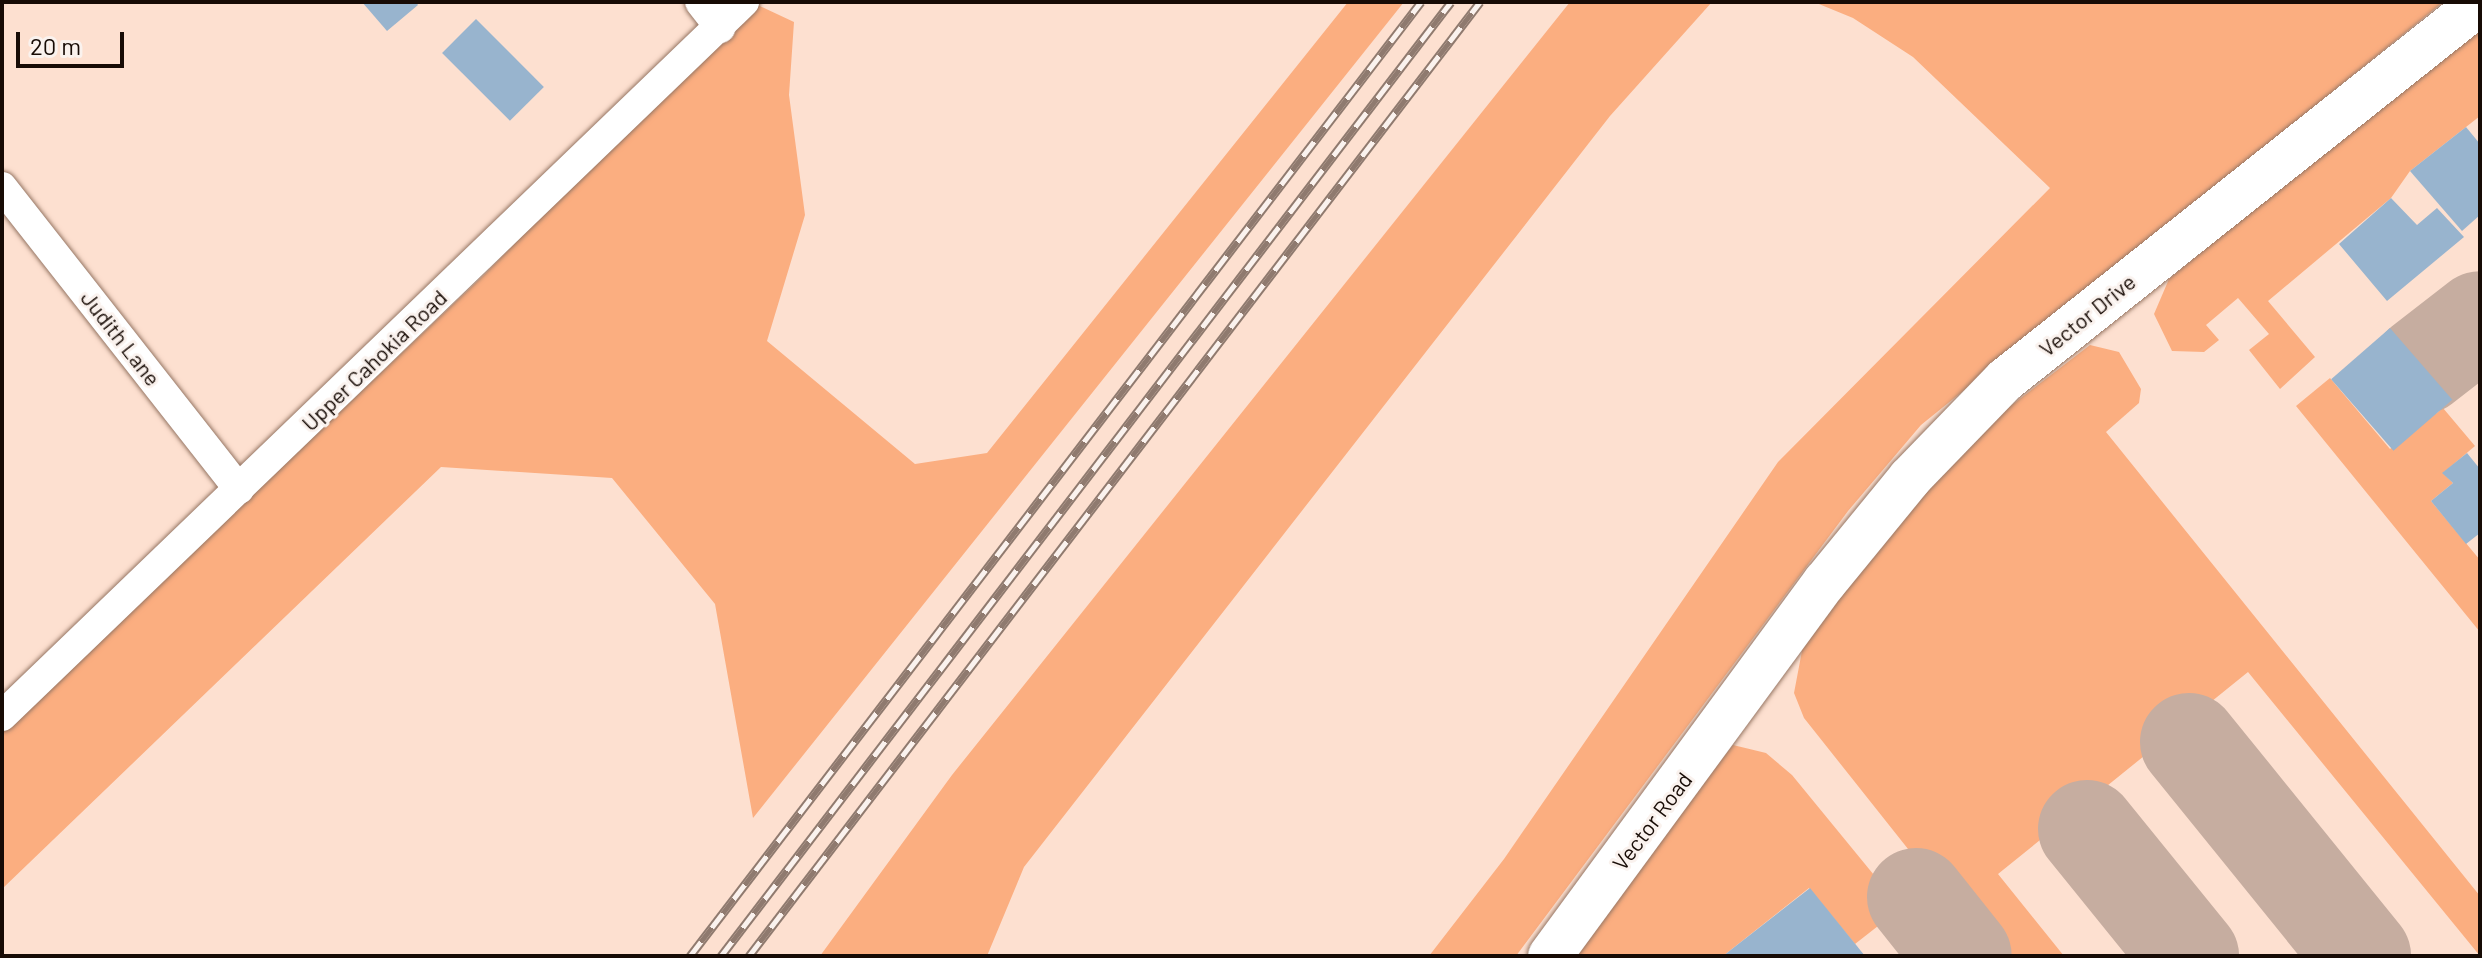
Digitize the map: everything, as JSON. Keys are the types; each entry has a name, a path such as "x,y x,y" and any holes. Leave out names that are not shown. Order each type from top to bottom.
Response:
{"street":[{"path":"700,2 720,28"},
{"name":"Upper Cahokia Road","path":"2,716 744,2"},
{"name":"Vector Drive","path":"1753,685 1825,582 1910,478 2005,380 2480,3"},
{"name":"Judith Lane","path":"2,187 239,489"},
{"name":"Vector Road","path":"1550,956 1753,685"}],"shaded area":[{"path":"751,2 794,22 789,95 805,215 767,341 915,464 987,453 1348,2 1404,2 753,818 715,604 612,478 441,467 2,889 2,733 484,275"},
{"path":"1570,2 1712,2 1610,116 1024,867 987,956 820,956 952,775"},
{"path":"1814,2 2443,2 1921,425 1848,511 1516,956 1429,956 1504,859 1778,462 2050,188 1913,57 1853,18"},
{"path":"2480,23 2480,116 2410,171 2391,198 2268,301 2315,357 2280,389 2249,350 2269,334 2238,298 2206,325 2219,340 2204,352 2172,351 2154,314 2169,279"},
{"path":"2090,345 2119,352 2141,389 2139,403 2106,432 2480,896 2480,956 2248,672 1998,874 2064,956 1993,956 1804,718 1794,693 1805,635 1960,445"},
{"path":"2330,378 2390,449 2443,408 2475,446 2443,473 2453,483 2431,501 2480,560 2480,632 2296,406"},
{"path":"1733,745 1766,753 1792,775 1901,908 1855,944 1809,888 1723,956 1567,956"}],"building":[{"path":"362,2 416,2 418,5 387,31"},
{"path":"476,19 544,87 510,121 442,53"},
{"path":"2466,127 2480,144 2480,215 2462,231 2410,171"},
{"path":"2391,198 2417,225 2437,208 2464,237 2387,301 2339,244"},
{"path":"2390,328 2452,400 2393,451 2331,379"},
{"path":"2467,453 2480,469 2480,533 2466,544 2431,501 2453,483 2442,473"},
{"path":"1810,888 1865,956 1723,956"}],"taxiway":[{"path":"2422,365 2480,320"},
{"path":"2189,742 2362,956"},
{"path":"2087,829 2190,956"},
{"path":"1916,897 1963,956"}],"railway":[{"path":"690,956 1421,2"},
{"path":"721,956 1451,2"},
{"path":"749,956 1480,2"}]}
